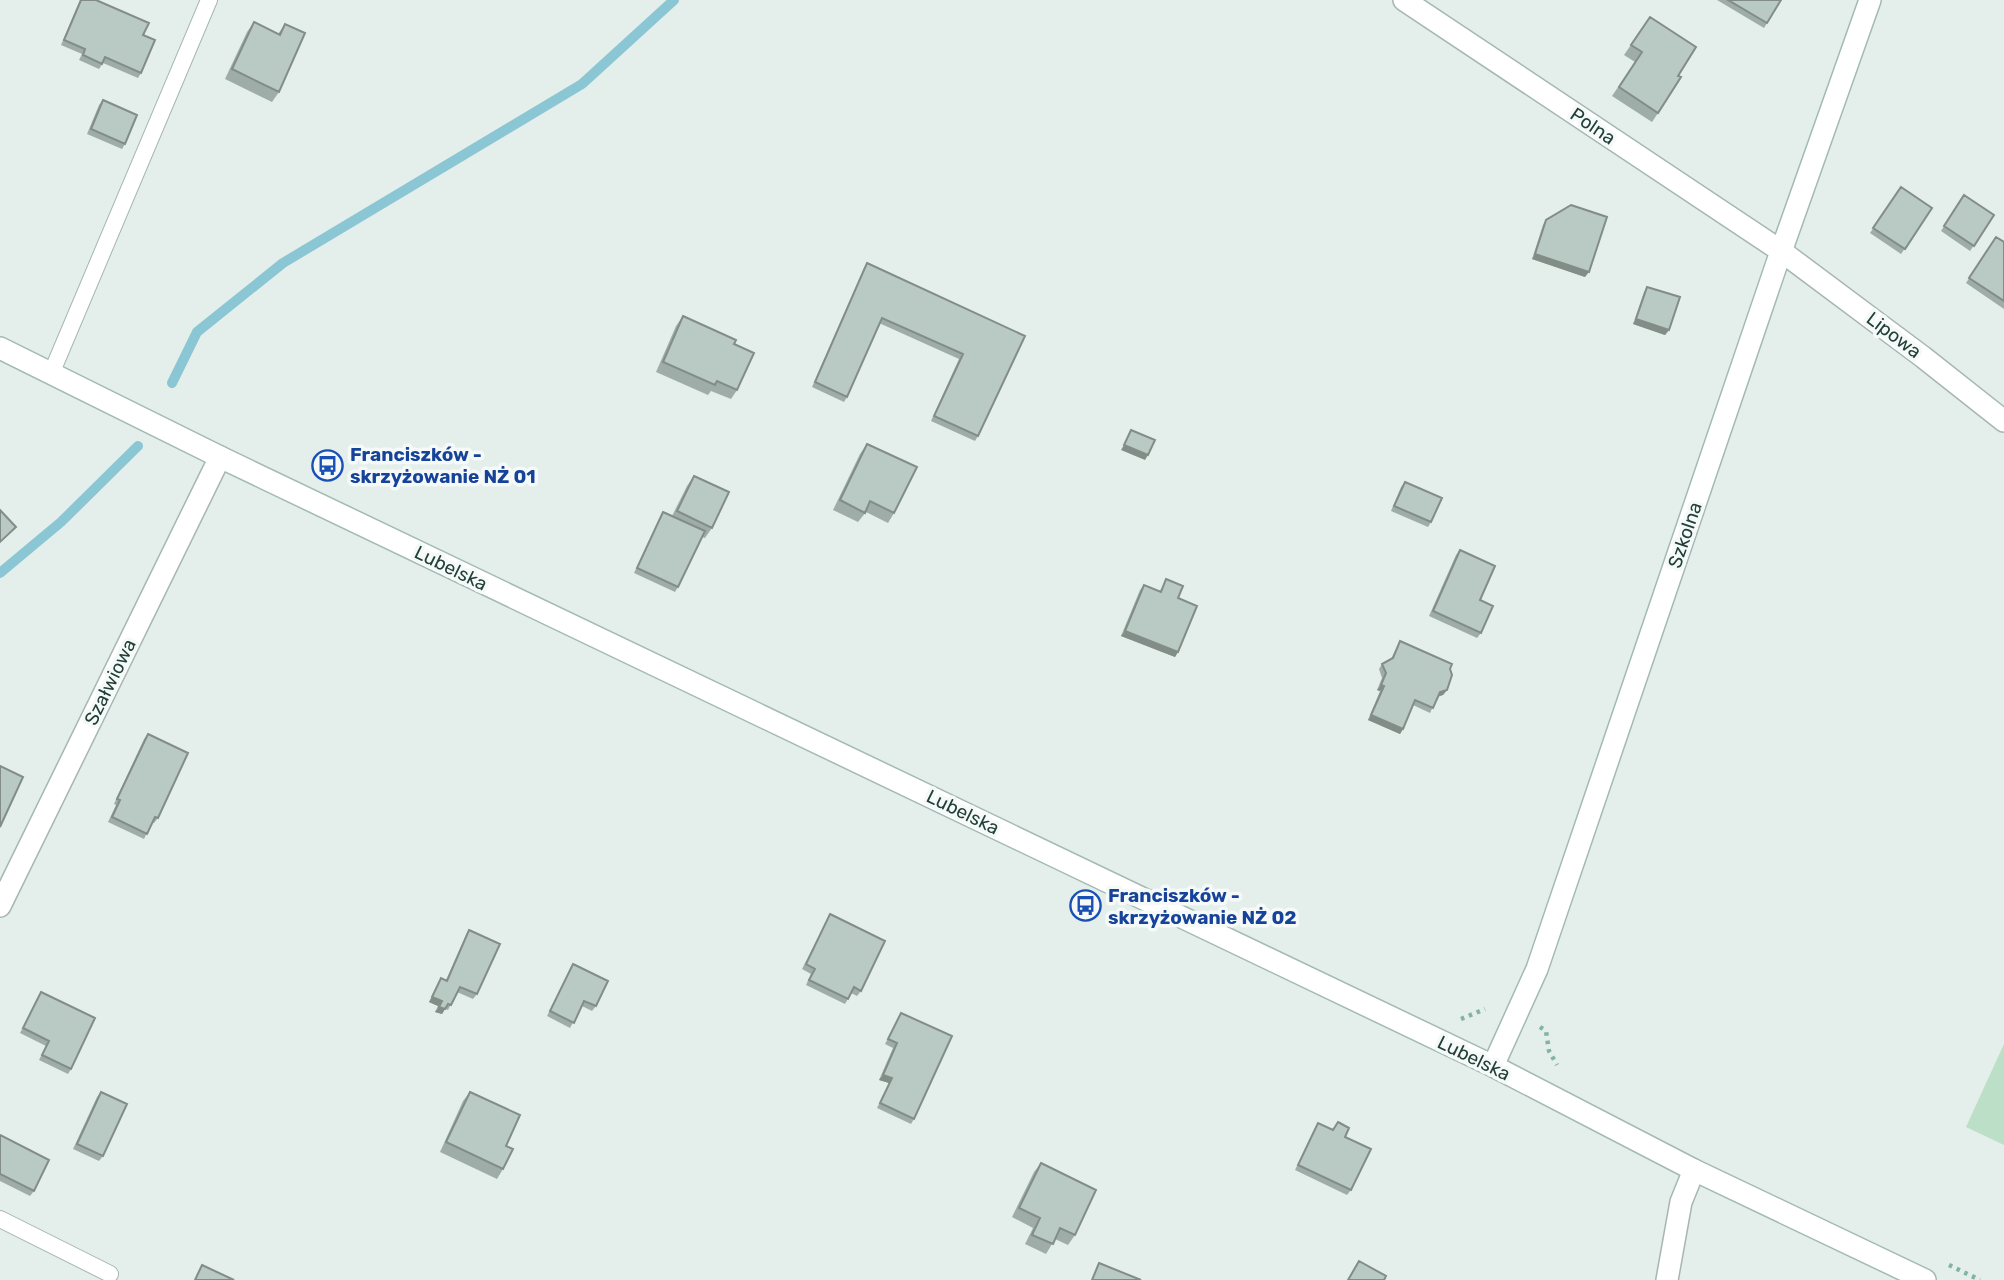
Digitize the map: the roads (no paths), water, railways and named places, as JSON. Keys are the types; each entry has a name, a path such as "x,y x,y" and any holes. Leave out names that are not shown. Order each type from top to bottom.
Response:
{"street":[{"name":"Polna","path":"1404,0 1781,251"},
{"name":"Szkolna","path":"1493,1066 1537,969 1781,251 1870,0"},
{"name":"Lipowa","path":"1781,251 2004,421"},
{"name":"Lubelska","path":"0,348 220,457 1493,1066 1694,1170 1924,1280"},
{"name":"Szałwiowa","path":"0,906 220,457"},
{"path":"1667,1280 1681,1202 1694,1170"}],"lane":[{"path":"51,374 209,0"},
{"path":"0,1219 110,1274"}],"waterway":[{"path":"172,383 197,332 283,263 582,84 674,0"},
{"path":"0,573 61,522 138,446"}],"place":[{"name":"Franciszków - skrzyżowanie NŻ 01","path":"327,465"},
{"name":"Franciszków - skrzyżowanie NŻ 02","path":"1085,906"}]}
